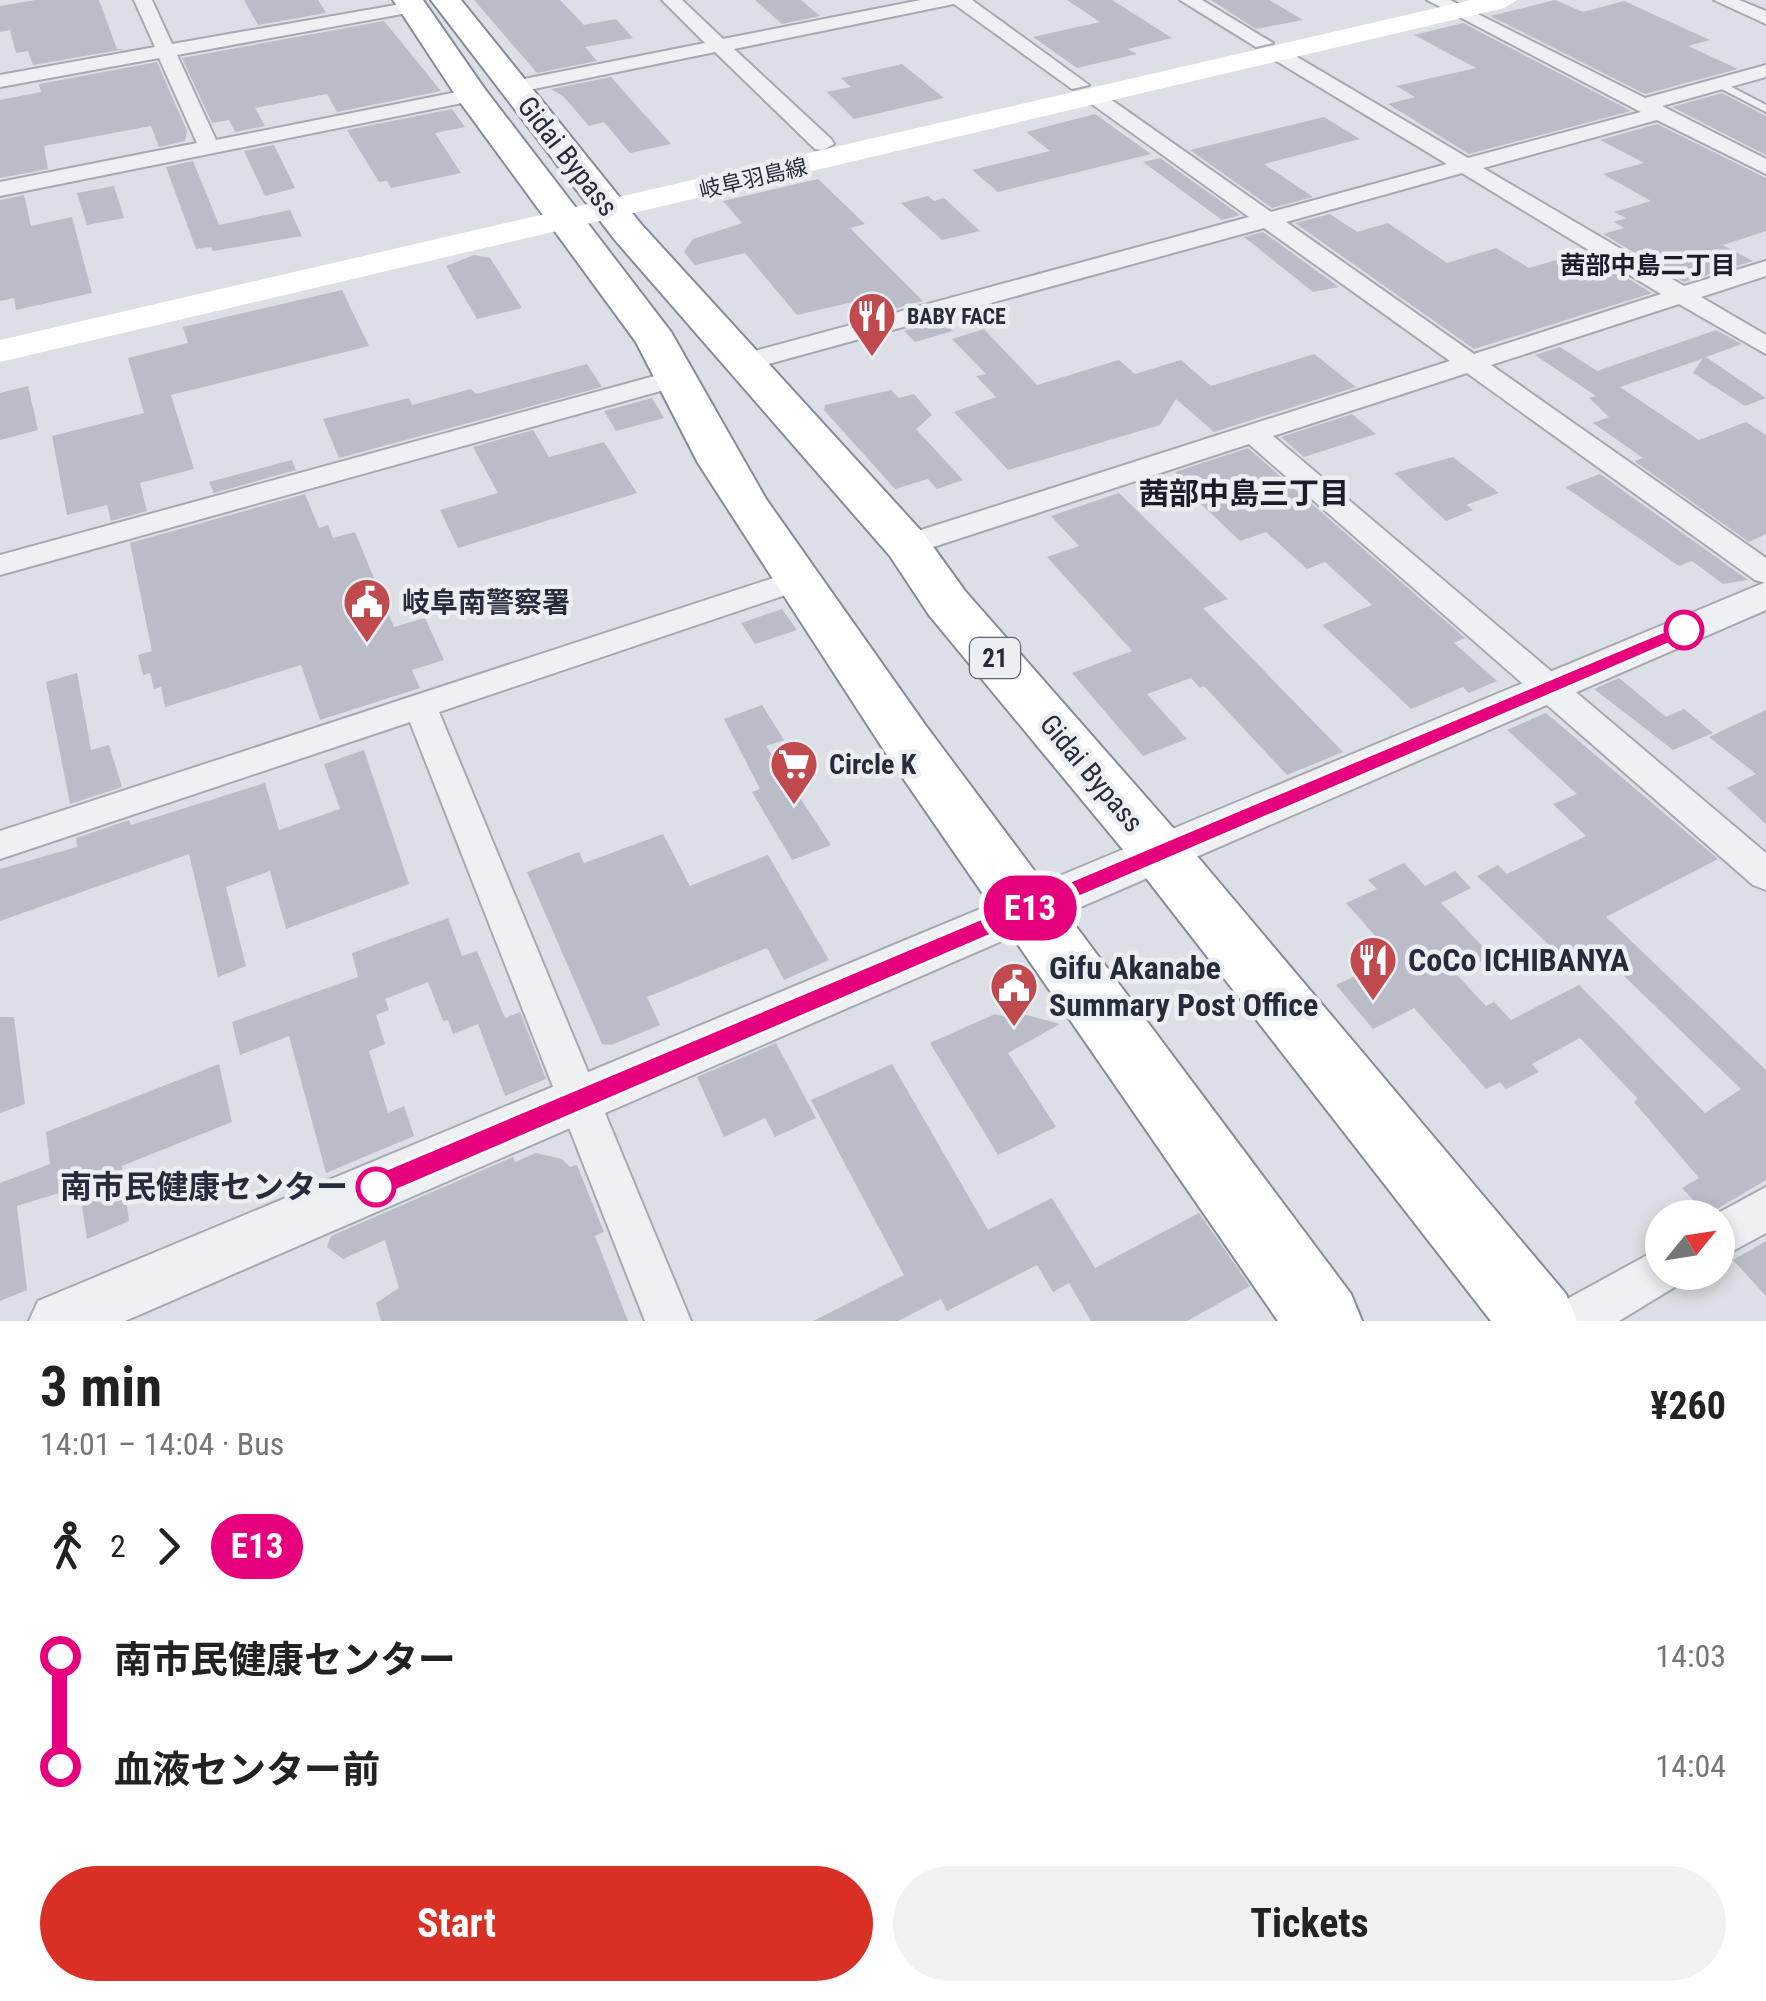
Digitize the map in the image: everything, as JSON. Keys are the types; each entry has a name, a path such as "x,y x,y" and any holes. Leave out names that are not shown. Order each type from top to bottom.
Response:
{"highway":[{"name":"Gidai Bypass","path":"434,2 493,91 581,207 656,340 672,379 798,580 1026,910 1324,1321"},
{"name":"Gidai Bypass","path":"581,207 745,362 908,545 947,602 1160,853 1539,1321"}],"main road":[{"name":"岐阜羽島線","path":"0,330 581,207 1272,49 1446,4 1504,0"},
{"name":"岐阜羽島線","path":"0,350 822,144 1088,91"}],"street":[{"path":"142,0 208,147"},
{"path":"671,0 822,144"},
{"path":"0,188 948,0"},
{"path":"960,0 1766,573"},
{"path":"1190,0 1766,346"},
{"path":"1723,0 1766,18"},
{"path":"0,81 434,2"},
{"path":"1446,4 1766,167"},
{"path":"745,362 1466,166 1766,72"},
{"path":"908,545 1766,268"},
{"path":"0,565 672,379"},
{"path":"1254,434 1766,875"},
{"path":"0,845 798,580"},
{"path":"58,1321 1766,594"},
{"path":"420,705 668,1321"},
{"path":"1735,1227 1766,1208"},
{"path":"1574,1321 1645,1279"}],"lane":[{"path":"1719,84 1766,109"}],"building":[{"path":"35,0 99,0 117,49 125,49 33,65 28,51 16,53 10,30 0,32 0,6"},
{"path":"244,0 318,0 326,13 258,25"},
{"path":"474,0 560,0 584,25 616,19 633,38 585,47 597,61 537,73"},
{"path":"755,0 801,0 820,16 782,24"},
{"path":"1067,0 1112,0 1172,38 1128,49 1137,54 1077,68 1033,37 1100,22"},
{"path":"1211,0 1269,0 1303,20 1256,29"},
{"path":"1555,0 1583,12 1624,1 1710,40 1688,46 1738,69 1645,94 1490,16"},
{"path":"384,21 441,91 337,112 327,94 255,108 265,126 235,132 229,120 212,123 182,58"},
{"path":"1463,23 1631,111 1469,154 1388,104 1415,97 1396,86 1476,68 1414,35"},
{"path":"157,62 187,131 185,141 159,147 151,126 44,146 48,169 0,178 0,100 41,92 39,84"},
{"path":"902,64 944,98 854,119 827,92 851,87 841,78"},
{"path":"611,77 671,144 630,153 604,122 589,126 563,96 551,89"},
{"path":"1722,93 1766,116 1766,155 1672,107"},
{"path":"452,109 465,127 435,133 461,173 391,188 387,181 379,182 347,130"},
{"path":"1095,114 1151,154 998,192 972,170 1050,151 1026,132"},
{"path":"1324,117 1360,139 1264,164 1313,197 1272,208 1190,150"},
{"path":"1657,124 1766,178 1766,231 1723,245 1753,261 1684,282 1603,234 1624,228 1614,222 1626,218 1614,212 1651,201 1603,174 1644,163 1600,140"},
{"path":"274,145 295,188 265,196 244,151"},
{"path":"1160,158 1240,215 1222,220 1143,162"},
{"path":"193,161 219,225 290,210 302,236 213,251 211,247 196,249 166,167"},
{"path":"818,179 865,224 850,228 923,301 882,312 861,300 797,315 745,253 695,265 684,252 693,239 742,223 723,201"},
{"path":"114,186 124,218 87,225 77,193"},
{"path":"24,195 31,226 72,217 92,293 16,310 14,298 0,301 0,200"},
{"path":"928,196 934,201 944,198 980,231 942,240 901,203"},
{"path":"1330,214 1357,232 1388,223 1447,263 1496,248 1529,268 1584,252 1652,293 1474,349 1295,223"},
{"path":"1263,232 1339,287 1313,292 1244,237"},
{"path":"474,255 490,258 522,308 477,319 446,266"},
{"path":"342,290 369,346 171,395 194,469 140,483 147,511 111,521 107,505 67,515 52,436 144,413 128,358 188,343 183,327"},
{"path":"942,320 953,331 915,342 904,331"},
{"path":"984,329 1037,385 1119,360 1135,374 1181,360 1211,386 1314,354 1356,387 1214,432 1176,399 1160,425 1008,470 954,412 996,397 976,376 986,374 952,339"},
{"path":"1716,330 1742,344 1706,357 1766,398 1745,406 1693,373 1702,359 1620,387 1699,440 1746,422 1766,435 1766,534 1749,542 1634,461 1643,458 1593,423 1609,417 1589,398 1596,396 1535,355 1560,347 1597,371"},
{"path":"587,364 602,387 339,458 323,419 409,398 412,405 471,389 476,394"},
{"path":"28,386 38,430 0,440 0,393"},
{"path":"891,390 899,398 914,394 932,415 916,429 963,480 937,489 928,479 895,489 824,410 825,405"},
{"path":"652,398 664,418 616,431 604,411"},
{"path":"1352,414 1376,434 1304,457 1281,437"},
{"path":"533,430 549,457 604,442 637,493 458,548 440,510 498,493 473,447"},
{"path":"1248,448 1465,638 1454,643 1497,681 1469,693 1463,687 1411,709 1322,625 1372,605 1325,562 1307,569 1266,532 1240,541 1183,487 1189,485 1175,472"},
{"path":"1453,457 1499,493 1466,505 1473,510 1446,521 1394,473"},
{"path":"292,460 296,470 214,493 209,482"},
{"path":"1600,474 1748,580 1723,584 1692,561 1679,566 1565,487"},
{"path":"1119,493 1228,599 1203,608 1343,752 1287,775 1204,686 1200,688 1191,678 1147,694 1187,739 1143,756 1072,673 1132,651 1047,557 1079,546 1051,516"},
{"path":"305,494 319,528 328,525 333,538 355,532 394,627 425,618 444,660 412,670 420,688 320,720 301,665 165,707 161,687 154,689 150,673 143,675 138,655 152,651 130,543"},
{"path":"782,609 797,630 755,644 741,623"},
{"path":"77,673 91,750 109,745 122,787 70,804 46,682"},
{"path":"1619,678 1666,717 1684,709 1713,733 1673,750 1594,689"},
{"path":"762,705 784,740 766,746 831,845 792,860 752,792 760,789 724,719"},
{"path":"1766,710 1766,824 1727,788 1756,774 1709,737"},
{"path":"1546,713 1718,859 1606,917 1766,1070 1766,1180 1732,1200 1693,1200 1682,1188 1699,1178 1634,1102 1638,1099 1580,1038 1532,1064 1539,1072 1506,1089 1500,1082 1486,1089 1414,1008 1373,1029 1336,985 1394,957 1346,903 1377,889 1368,880 1404,863 1425,886 1455,871 1471,888 1441,903 1492,956 1456,974 1486,1006 1494,1002 1511,1020 1579,985 1705,1113 1741,1089 1594,947 1573,968 1477,876 1498,865 1507,874 1586,836 1553,804 1577,794 1507,730"},
{"path":"364,750 409,884 286,929 270,871 226,887 246,966 218,977 189,854 0,921 0,869 77,847 76,838 129,820 131,825 265,783 279,830 340,809 324,764"},
{"path":"663,834 690,886 768,855 829,960 784,980 767,948 647,997 660,1025 611,1045 602,1044 527,872 579,852 584,863"},
{"path":"448,918 462,956 477,951 505,1018 520,1012 546,1079 505,1096 478,1024 453,1034 448,1020 443,1021 428,982 385,999 389,1010 376,1015 385,1044 369,1051 388,1113 404,1106 414,1136 326,1173 289,1036 240,1055 232,1022 358,977 352,953"},
{"path":"1008,1010 1060,1024 1008,1053 1056,1127 998,1155 930,1043 995,1014 1006,1017"},
{"path":"0,1017 14,1017 25,1104 0,1113"},
{"path":"776,1043 816,1118 775,1137 765,1118 724,1137 697,1077"},
{"path":"219,1064 232,1122 122,1166 129,1221 87,1239 79,1187 17,1206 27,1290 0,1301 0,1183 50,1164 46,1132"},
{"path":"892,1064 988,1230 1052,1198 1095,1268 1199,1213 1250,1286 1187,1321 1091,1321 1069,1283 1053,1292 1037,1265 947,1311 941,1299 898,1321 813,1321 904,1275 811,1100"},
{"path":"536,1153 562,1159 570,1167 577,1165 604,1232 595,1236 628,1321 381,1321 376,1303 399,1288 385,1240 343,1259 327,1247 331,1236 513,1157 515,1162"},
{"path":"1766,1241 1766,1296 1735,1262"}],"bus line":[{"name":"E13","path":"376,1187 1684,630"}],"place":[{"name":"BABY FACE","path":"872,358"},
{"name":"岐阜南警察署","path":"367,644"},
{"name":"Circle K","path":"794,806"},
{"name":"CoCo ICHIBANYA","path":"1373,1002"},
{"name":"Gifu Akanabe Summary Post Office","path":"1014,1028"},
{"name":"南市民健康センター","path":"376,1187"}],"district":[{"name":"茜部中島二丁目","path":"1648,265"},
{"name":"茜部中島三丁目","path":"1244,494"}]}
